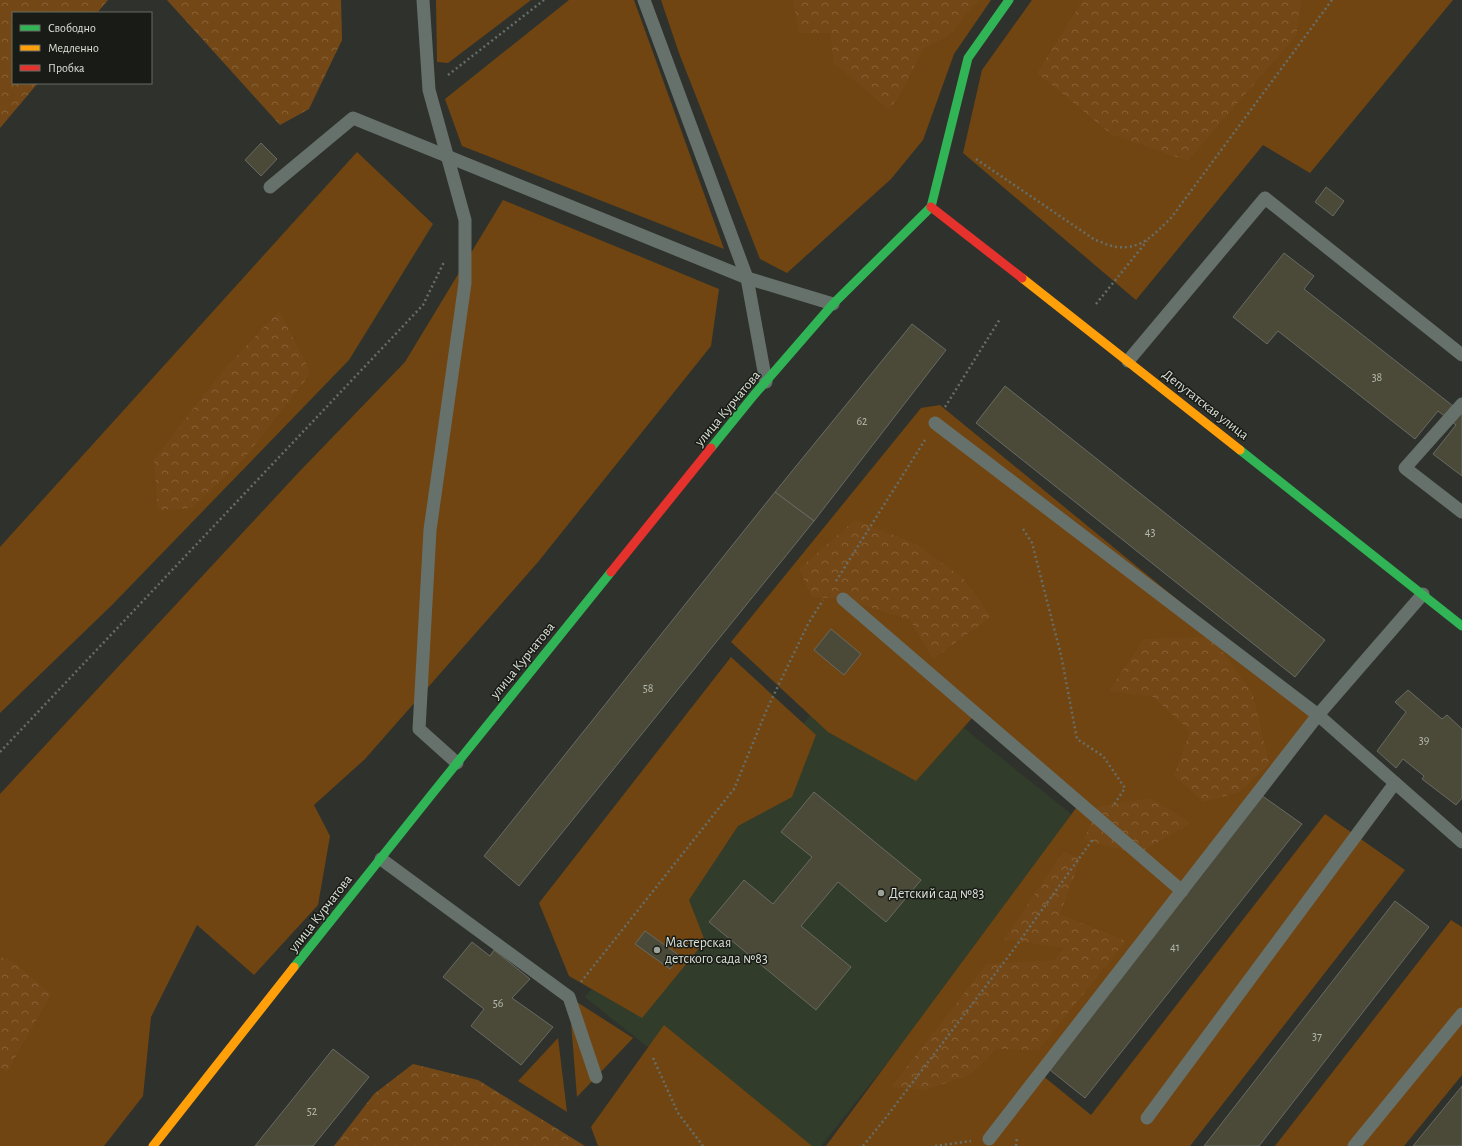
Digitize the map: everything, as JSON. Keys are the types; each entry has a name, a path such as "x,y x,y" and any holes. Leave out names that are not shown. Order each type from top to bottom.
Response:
{"street":[{"path":"931,207 968,58 1009,0"},
{"name":"улица Курчатова","path":"153,1146 457,763 754,395 833,304 931,207"},
{"name":"Депутатская улица","path":"931,207 1080,323 1462,626"}],"lane":[{"path":"423,0 429,90 465,220 465,283 430,530 418,729 457,763"},
{"path":"644,0 747,278 766,382"},
{"path":"270,187 353,118 747,278 833,304"},
{"path":"1128,361 1265,198 1462,355"},
{"path":"1462,404 1405,468 1462,512"},
{"path":"935,423 1318,715 1462,842"},
{"path":"989,1139 1318,715 1423,594"},
{"path":"843,599 1182,891"},
{"path":"1147,1118 1396,783"},
{"path":"381,859 569,997 596,1077"},
{"path":"1354,1146 1462,1014"}],"path":[{"path":"429,90 544,0"},
{"path":"1080,323 1148,240 1171,218 1332,0"},
{"path":"976,159 1096,240 1115,247 1131,248 1148,240"},
{"path":"0,752 423,305 447,255"},
{"path":"833,585 1000,319"},
{"path":"1023,529 1032,543 1061,655 1077,739 1103,756 1125,788 1110,813"},
{"path":"569,997 734,789 767,710 808,624 824,598"},
{"path":"863,1146 1011,953 1094,838"},
{"path":"653,1058 678,1113 703,1146"},
{"path":"1016,1146 1017,1136"}],"shaded area":[{"path":"436,0 531,0 448,63 437,62"},
{"path":"569,0 634,0 724,249 462,146 445,99"},
{"path":"661,0 991,0 954,54 923,140 891,179 787,273 760,259 679,53"},
{"path":"1032,0 1453,0 1310,173 1263,145 1136,300 963,153 982,70"},
{"path":"357,152 433,224 349,360 112,605 0,713 0,547"},
{"path":"503,200 719,289 711,346 538,562 365,759 314,805 330,836 318,905 254,975 197,925 151,1017 143,1096 104,1146 0,1146 0,794 299,472 405,362"},
{"path":"940,405 1318,715 1037,1071 1091,1115 1325,814 1405,870 1190,1146 826,1146 1079,804 973,717 916,781 828,732 731,642 921,408"},
{"path":"864,648 1080,821 821,1146 771,1146 585,997"},
{"path":"731,657 816,735 792,797 738,826 689,900 705,941 642,1018 569,976 539,903"},
{"path":"1451,920 1462,927 1462,1075 1404,1146 1275,1146"},
{"path":"569,997 633,1038 577,1097"},
{"path":"664,1025 812,1146 598,1146 591,1127"},
{"path":"558,1038 567,1112 518,1081"}],"green space":[{"path":"0,0 108,0 98,12 12,12 12,84 37,84 0,128"},
{"path":"167,0 341,0 342,40 309,109 280,125"},
{"path":"793,0 979,0 948,36 923,49 902,91 889,110 834,63 830,33 799,33"},
{"path":"1083,0 1302,0 1296,36 1188,161 1111,134 1037,73"},
{"path":"279,311 311,373 243,460 191,508 158,510 154,459 222,372"},
{"path":"855,520 916,544 963,578 991,617 933,659 910,620 843,599 812,597 799,569"},
{"path":"1212,637 1253,695 1269,764 1239,792 1204,802 1174,776 1190,731 1153,697 1109,691 1144,639"},
{"path":"1150,798 1191,823 1138,854 1084,840 1098,807"},
{"path":"1064,851 1080,860 1060,914 1126,941 1038,1050 996,1049 970,1075 925,1090 891,1087 987,964 1054,960 1064,948 1004,939"},
{"path":"0,957 12,961 51,994 7,1072 0,1068"},
{"path":"413,1064 478,1080 585,1146 334,1146 374,1094"}],"building":[{"path":"261,143 277,159 261,176 245,160"},
{"path":"1326,187 1344,201 1333,216 1315,202"},
{"path":"1284,253 1314,276 1304,289 1462,413 1462,476 1433,454 1456,425 1438,411 1415,439 1278,331 1267,344 1233,317"},
{"path":"912,324 946,350 814,521 775,492"},
{"path":"1005,386 1325,640 1295,677 976,423"},
{"path":"775,492 814,521 519,886 484,856"},
{"path":"831,629 861,654 844,675 814,650"},
{"path":"1408,690 1442,719 1447,715 1462,729 1462,798 1456,805 1422,779 1424,776 1403,759 1396,768 1377,751 1406,712 1395,702"},
{"name":"Детский сад №83","path":"814,792 921,880 886,922 838,882 801,926 851,967 816,1010 709,922 744,880 773,904 812,857 781,832"},
{"path":"1261,795 1302,824 1085,1098 1050,1070"},
{"path":"1395,901 1429,927 1259,1146 1204,1146"},
{"name":"Мастерская детского сада №83","path":"645,931 680,956 670,969 635,944"},
{"path":"472,942 490,956 494,950 530,979 512,998 553,1027 521,1065 471,1026 484,1009 443,977"},
{"path":"333,1049 369,1077 313,1146 255,1146"},
{"path":"1462,1086 1462,1146 1413,1146"}],"traffic: fast":[{"path":"931,207 968,58 1009,0"},
{"path":"711,448 754,395 833,304 931,207"},
{"path":"1240,450 1462,626"},
{"path":"294,967 611,572"}],"traffic: slow":[{"path":"1022,278 1240,450"},
{"path":"153,1146 294,967"}],"traffic: jam":[{"path":"931,207 1022,278"},
{"path":"611,572 711,448"}],"place":[{"name":"Детский сад №83","path":"881,893"},
{"name":"Мастерская детского сада №83","path":"657,950"}]}
